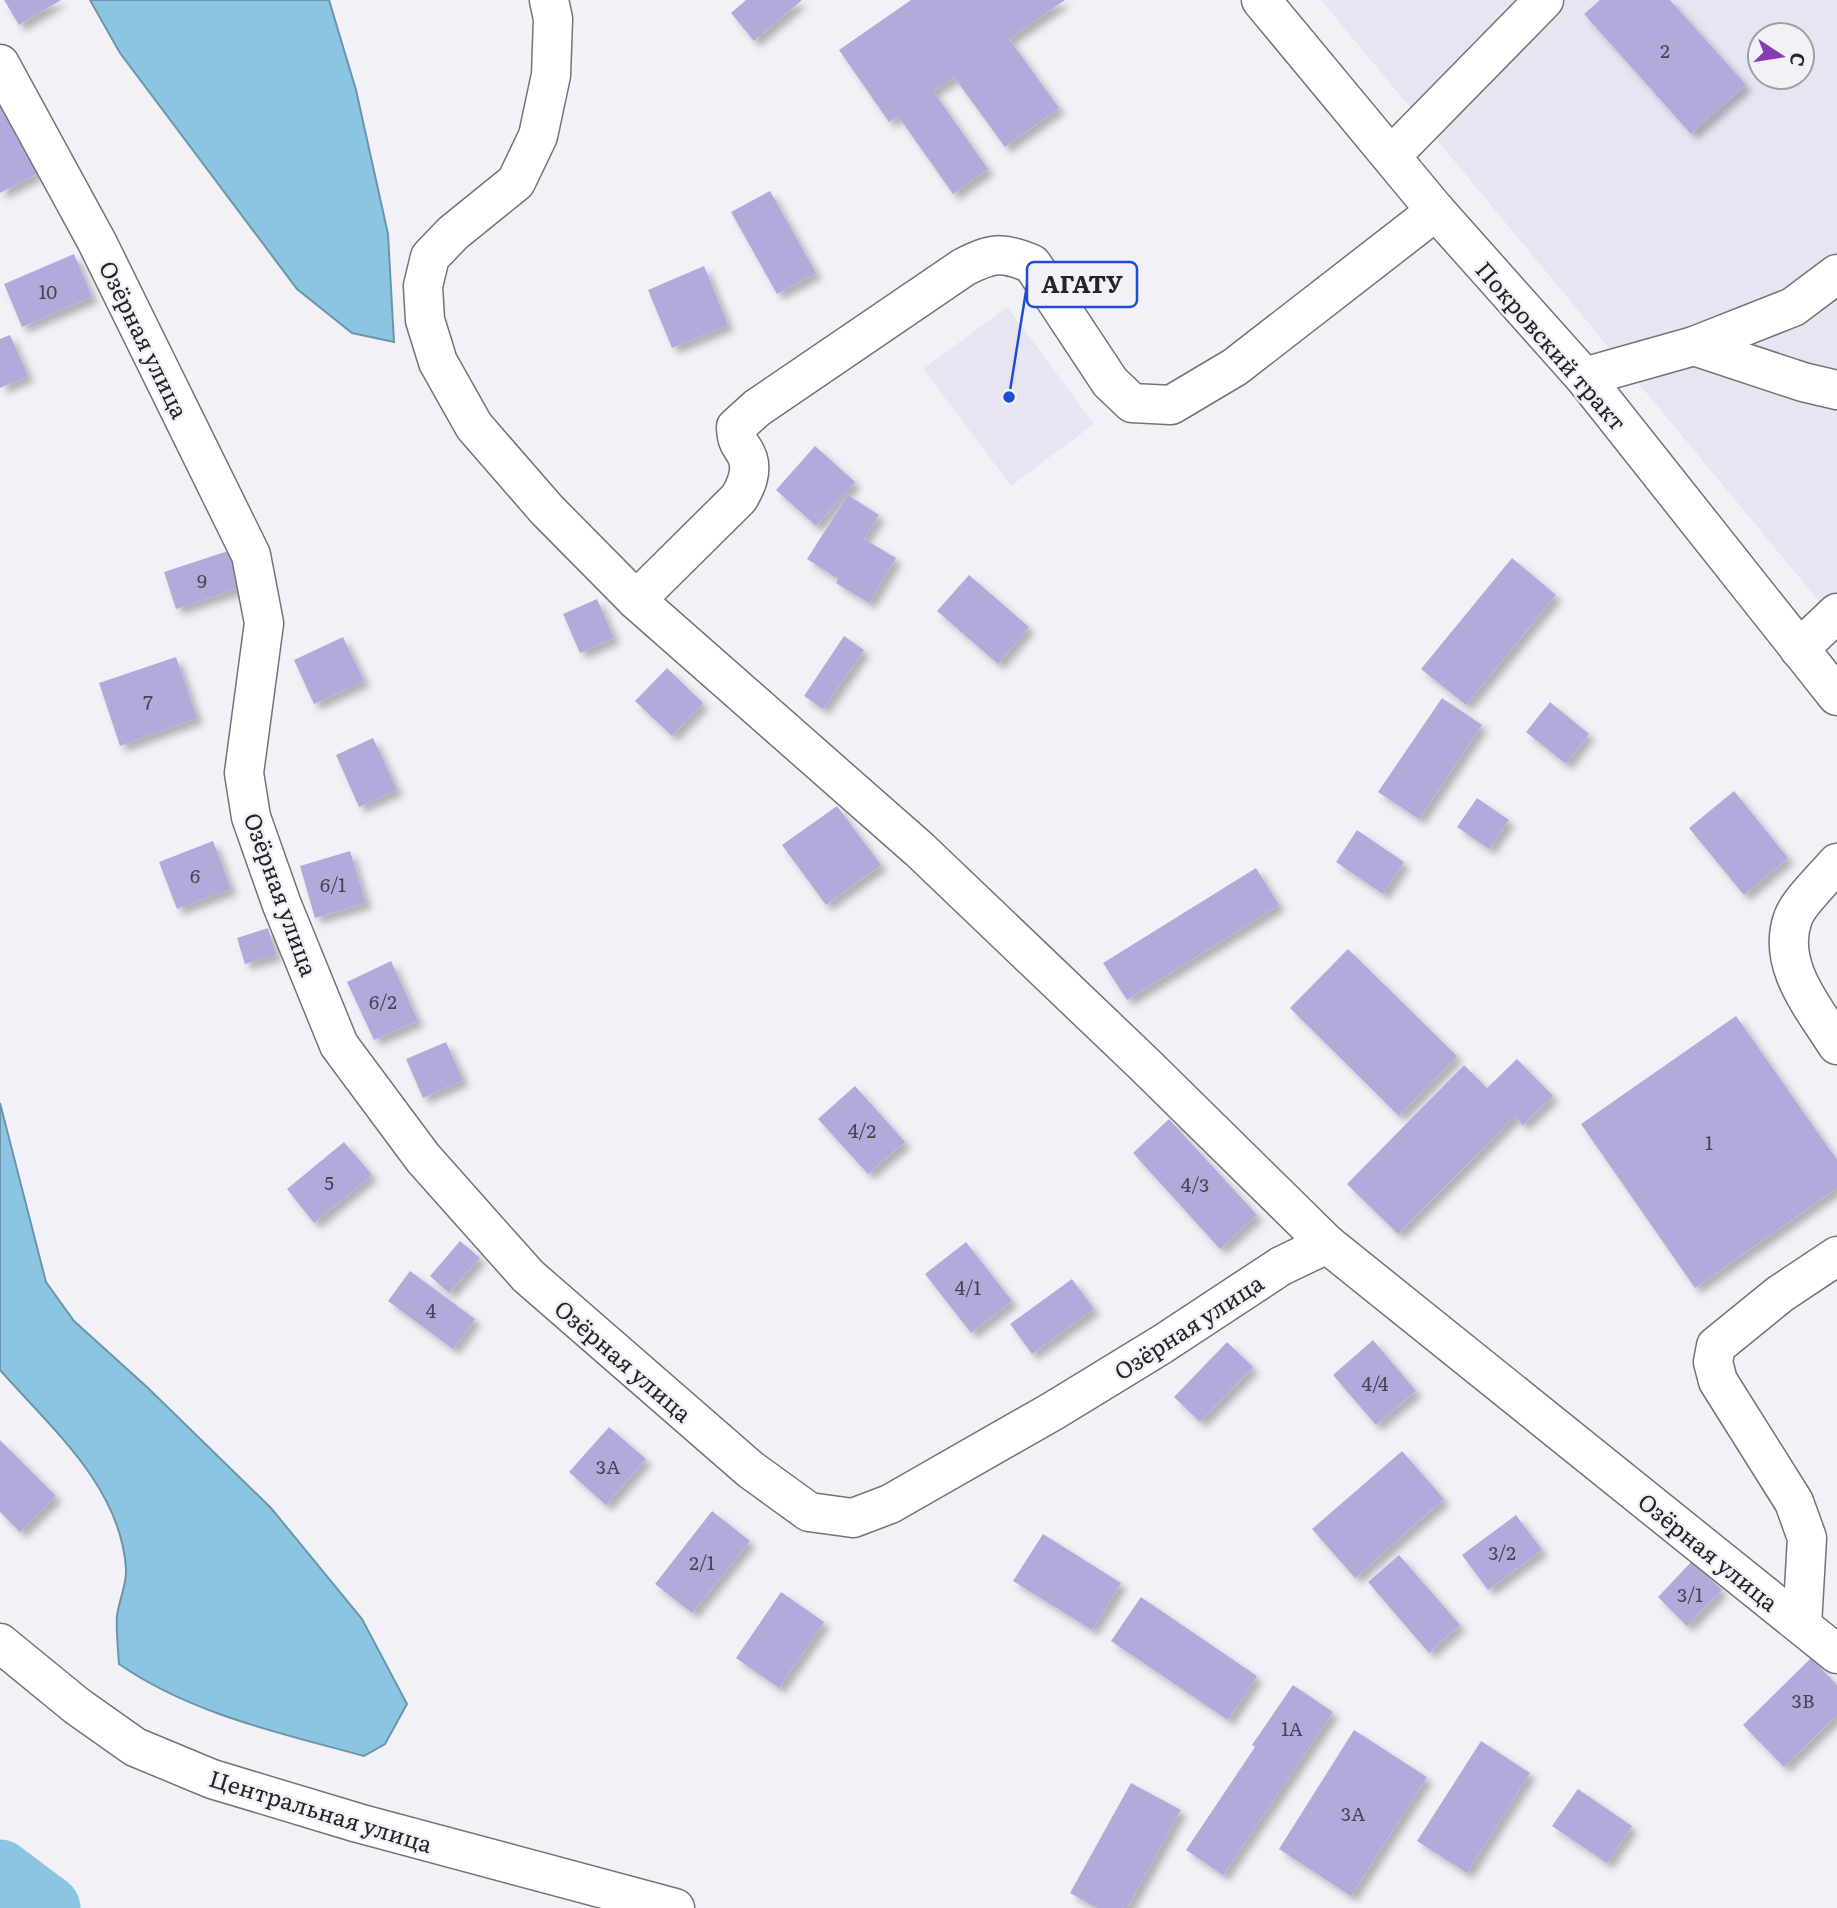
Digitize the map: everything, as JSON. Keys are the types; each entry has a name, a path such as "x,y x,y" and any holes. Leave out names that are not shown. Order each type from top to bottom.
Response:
{"street":[{"path":"549,0 553,19 551,75 538,136 516,182 453,233 430,257 423,286 425,320 438,362 474,426 547,510 636,600 920,850 1328,1244"},
{"name":"Покровский тракт","path":"1261,0 1436,211 1584,377 1837,695"},
{"path":"1391,156 1544,0"},
{"name":"Озёрная улица","path":"0,64 97,242 251,555 264,623 244,773 251,817 282,905 339,1045 423,1158 528,1276 751,1470 809,1512 853,1518 890,1504 1053,1411 1161,1345 1281,1266 1328,1244 1837,1654"},
{"path":"636,600 740,498 749,480 748,459 737,442 736,427 757,408 964,267 989,255 1012,255 1032,264 1110,382 1132,403 1171,405 1235,367 1436,211"},
{"path":"1584,377 1694,345 1793,307 1837,275"},
{"path":"1694,345 1803,382 1837,390"},
{"path":"1800,649 1837,613"},
{"path":"1837,863 1793,916 1788,946 1795,977 1837,1045"},
{"path":"1802,1625 1807,1538 1794,1502 1718,1381 1713,1362 1716,1346 1780,1294 1837,1256"},
{"name":"Центральная улица","path":"0,1643 77,1706 135,1747 212,1779 358,1824 675,1908"}],"shaded area":[{"path":"1321,0 1837,0 1837,623"},
{"path":"1007,307 1094,424 1011,486 923,369"}],"water":[{"path":"90,0 329,0 356,90 388,234 394,342 352,333 297,289 120,53"},
{"path":"0,1103 46,1282 74,1321 148,1388 271,1508 362,1619 407,1704 385,1744 364,1756 269,1730 176,1696 119,1664 117,1616 126,1569 121,1539 111,1511 80,1460 0,1370"}],"building":[{"path":"4,0 61,0 19,25"},
{"path":"746,0 802,0 754,41 731,13"},
{"path":"911,0 1065,0 1009,39 1059,108 1005,147 954,77 933,91 988,169 953,194 898,116 889,122 839,50"},
{"path":"1600,0 1670,0 1746,85 1691,134 1584,14"},
{"path":"0,100 37,174 0,193"},
{"path":"770,191 816,273 777,294 731,212"},
{"path":"74,254 92,297 22,327 4,284"},
{"path":"704,266 728,325 672,348 648,290"},
{"path":"10,335 28,376 0,388 0,339"},
{"path":"815,446 855,482 816,526 776,490"},
{"path":"848,495 879,515 864,539 896,558 869,603 836,583 838,579 807,559"},
{"path":"228,551 240,588 176,609 164,572"},
{"path":"1512,558 1556,595 1466,705 1421,669"},
{"path":"969,575 1029,627 998,664 937,611"},
{"path":"597,599 614,638 580,653 563,614"},
{"path":"844,636 864,650 823,709 804,696"},
{"path":"343,637 364,681 314,704 294,660"},
{"path":"176,657 197,718 120,746 99,683"},
{"path":"667,668 703,703 672,736 635,701"},
{"path":"1442,698 1482,725 1419,819 1378,792"},
{"path":"1550,702 1589,734 1566,764 1526,732"},
{"path":"373,738 397,790 359,807 336,755"},
{"path":"1734,791 1788,858 1744,895 1689,828"},
{"path":"1477,798 1509,820 1489,849 1457,827"},
{"path":"837,806 881,865 826,905 782,845"},
{"path":"1357,830 1404,862 1383,894 1336,862"},
{"path":"213,841 231,889 177,909 159,862"},
{"path":"350,851 366,903 315,918 300,866"},
{"path":"1256,868 1279,905 1127,1000 1103,963"},
{"path":"268,928 276,955 245,964 237,938"},
{"path":"1348,949 1457,1056 1399,1116 1290,1008"},
{"path":"391,961 418,1021 374,1040 347,982"},
{"path":"1736,1016 1837,1160 1837,1188 1695,1288 1581,1124"},
{"path":"446,1042 463,1080 423,1098 406,1059"},
{"path":"1517,1059 1553,1096 1523,1125 1515,1116 1398,1234 1347,1184 1464,1065 1487,1088"},
{"path":"855,1086 905,1142 868,1174 818,1119"},
{"path":"1169,1119 1257,1215 1220,1249 1133,1153"},
{"path":"344,1142 372,1175 314,1223 287,1189"},
{"path":"460,1241 480,1258 449,1293 430,1276"},
{"path":"966,1242 1012,1301 971,1333 925,1274"},
{"path":"410,1271 475,1319 453,1349 388,1301"},
{"path":"1072,1279 1094,1309 1032,1354 1010,1324"},
{"path":"1373,1340 1416,1391 1376,1425 1333,1375"},
{"path":"1227,1342 1253,1367 1200,1422 1174,1397"},
{"path":"609,1427 646,1459 606,1505 569,1472"},
{"path":"0,1440 56,1496 20,1532 0,1512"},
{"path":"1402,1451 1444,1499 1355,1578 1312,1529"},
{"path":"712,1511 750,1541 692,1613 655,1584"},
{"path":"1516,1515 1542,1550 1488,1590 1462,1555"},
{"path":"1043,1534 1121,1583 1092,1630 1013,1581"},
{"path":"1399,1555 1460,1625 1429,1653 1368,1582"},
{"path":"1692,1561 1722,1590 1687,1626 1658,1597"},
{"path":"781,1592 824,1622 779,1688 736,1658"},
{"path":"1141,1597 1257,1676 1228,1720 1111,1641"},
{"path":"1811,1658 1837,1685 1837,1715 1784,1767 1743,1725"},
{"path":"1293,1685 1333,1712 1223,1875 1186,1850"},
{"path":"1354,1730 1427,1777 1351,1896 1279,1849"},
{"path":"1481,1741 1530,1773 1467,1873 1417,1841"},
{"path":"1131,1783 1181,1810 1127,1908 1097,1908 1070,1893"},
{"path":"1578,1789 1632,1826 1607,1863 1552,1826"}],"waterway":[{"path":"0,1872 48,1908"}],"place":[{"name":"АГАТУ","path":"1009,397"}]}
